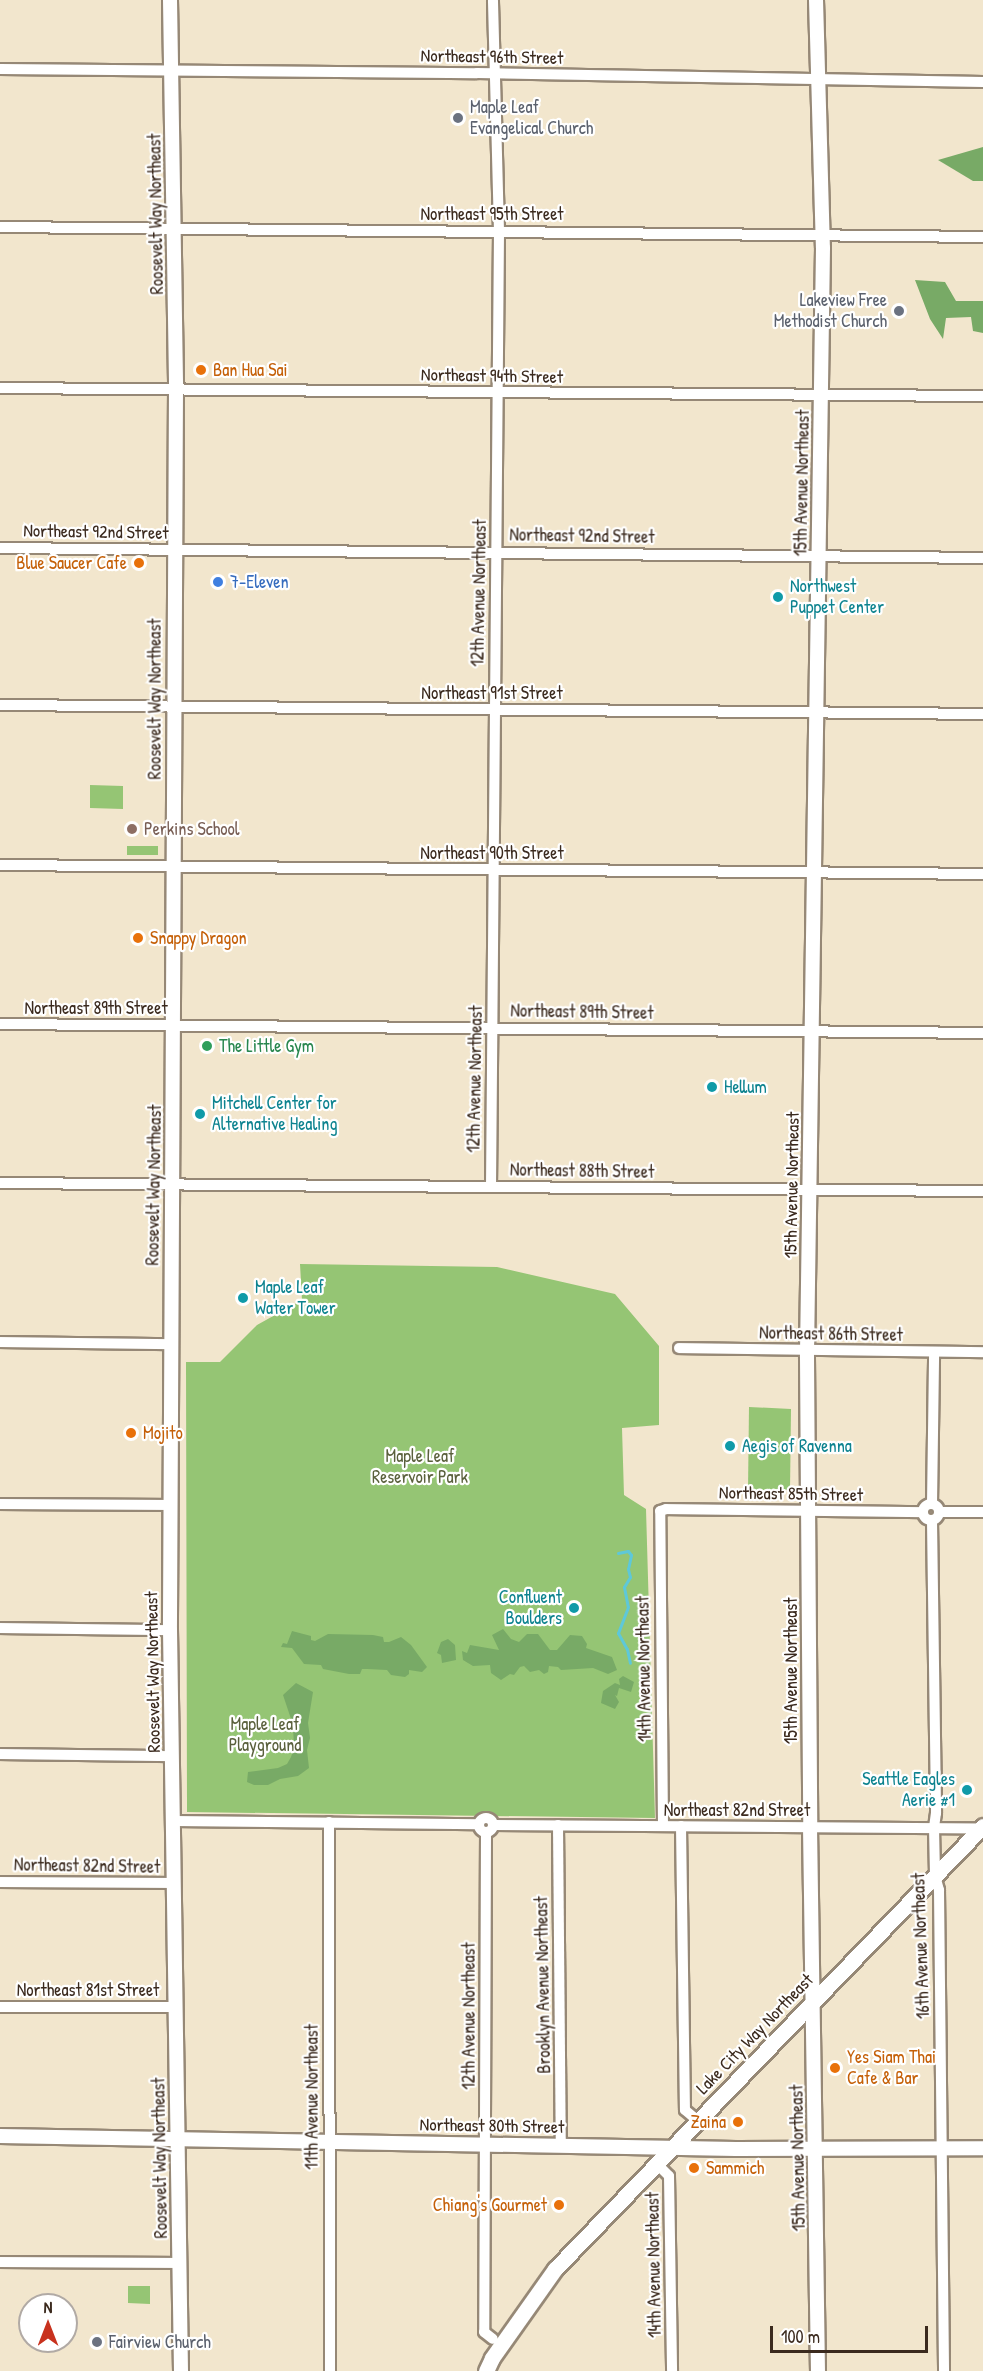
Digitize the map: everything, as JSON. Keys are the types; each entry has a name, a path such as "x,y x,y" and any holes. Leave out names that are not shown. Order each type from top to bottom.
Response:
{"main road":[{"name":"Lake City Way Northeast","path":"486,2371 492,2358 555,2269 982,1827"},
{"name":"Lake City Way Northeast","path":"474,2371 493,2339 534,2285 548,2272 555,2269"}],"street":[{"name":"Roosevelt Way Northeast","path":"170,0 176,390 170,1630 181,2371"},
{"name":"12th Avenue Northeast","path":"491,1187 499,231 493,0"},
{"name":"15th Avenue Northeast","path":"816,0 823,234 807,1350 810,1827 819,2371"},
{"name":"Northeast 96th Street","path":"0,69 495,73 983,82"},
{"name":"Northeast 95th Street","path":"0,227 983,237"},
{"name":"Northeast 94th Street","path":"0,388 983,396"},
{"name":"Northeast 92nd Street","path":"0,548 983,558"},
{"name":"Northeast 91st Street","path":"0,705 983,714"},
{"name":"Northeast 90th Street","path":"0,865 983,874"},
{"name":"Northeast 89th Street","path":"0,1024 983,1033"},
{"name":"Northeast 88th Street","path":"0,1183 983,1191"},
{"path":"0,1342 170,1344"},
{"name":"Northeast 86th Street","path":"679,1348 983,1352"},
{"path":"934,1352 936,1508 939,1517 932,1521 926,1519 923,1512 926,1506 936,1508 983,1512"},
{"path":"0,1504 170,1505"},
{"name":"Northeast 85th Street","path":"660,1511 666,1509 923,1512"},
{"name":"14th Avenue Northeast","path":"660,1511 663,1826"},
{"name":"16th Avenue Northeast","path":"932,1521 936,1813 934,1827 935,1876 939,1890 944,2371"},
{"path":"0,1628 170,1630"},
{"path":"0,1754 173,1755"},
{"name":"Northeast 82nd Street","path":"174,1821 329,1822 486,1827 558,1825 982,1827"},
{"name":"11th Avenue Northeast","path":"329,1822 330,2371"},
{"name":"Brooklyn Avenue Northeast","path":"558,1825 561,2145"},
{"path":"681,1826 686,2110 698,2121"},
{"name":"12th Avenue Northeast","path":"486,1827 484,2332 493,2339"},
{"name":"Northeast 82nd Street","path":"0,1882 174,1883"},
{"name":"Northeast 81st Street","path":"0,2007 177,2007"},
{"name":"Northeast 80th Street","path":"0,2136 673,2147 983,2148"},
{"name":"14th Avenue Northeast","path":"657,2164 669,2176 672,2371"},
{"path":"0,2262 180,2263"}],"green space":[{"path":"983,147 983,181 973,181 938,160"},
{"path":"915,280 945,282 956,301 983,301 983,333 973,331 971,317 946,318 943,339 930,319"},
{"path":"90,785 123,786 123,809 90,808"},
{"path":"127,846 158,846 158,855 127,855"},
{"name":"Maple Leaf Reservoir Park","path":"300,1264 497,1267 615,1294 659,1346 659,1425 622,1428 624,1495 646,1509 655,1818 187,1812 186,1362 220,1362 257,1325 302,1300"},
{"path":"749,1407 791,1409 790,1490 748,1490"},
{"path":"503,1629 511,1639 519,1642 527,1634 538,1634 550,1650 557,1650 570,1635 582,1636 587,1644 586,1648 612,1657 617,1670 608,1674 593,1668 561,1670 558,1667 549,1666 548,1672 544,1674 539,1670 530,1672 524,1666 520,1667 514,1675 510,1674 501,1680 491,1673 490,1665 473,1666 463,1660 462,1651 467,1653 470,1645 499,1650 492,1635"},
{"path":"292,1631 311,1636 311,1640 315,1641 328,1634 373,1635 383,1637 384,1642 401,1637 411,1645 427,1667 422,1672 409,1670 409,1674 405,1677 391,1675 387,1670 362,1669 360,1674 349,1674 323,1669 321,1665 304,1664 292,1648 281,1647 283,1643 287,1644"},
{"path":"448,1639 455,1645 456,1660 442,1663 441,1655 437,1653 441,1642"},
{"path":"623,1676 634,1682 631,1692 619,1688 617,1696 615,1695 619,1702 615,1709 601,1703 603,1691 615,1683 620,1685 619,1679"},
{"path":"296,1683 313,1692 308,1723 309,1768 298,1776 280,1779 268,1785 254,1785 247,1782 248,1772 278,1768 287,1764 291,1757 294,1748 293,1725 283,1695"},
{"path":"128,2286 150,2286 150,2304 128,2303"}],"waterway":[{"path":"618,1553 628,1551 631,1555 628,1569 630,1577 624,1587 628,1607 618,1633 627,1649 630,1663"}],"place":[{"name":"Maple Leaf Evangelical Church","path":"458,118"},
{"name":"Lakeview Free Methodist Church","path":"899,311"},
{"name":"Ban Hua Sai","path":"201,370"},
{"name":"Blue Saucer Cafe","path":"139,563"},
{"name":"7-Eleven","path":"218,582"},
{"name":"Northwest Puppet Center","path":"778,597"},
{"name":"Perkins School","path":"132,829"},
{"name":"Snappy Dragon","path":"138,938"},
{"name":"The Little Gym","path":"207,1046"},
{"name":"Hellum","path":"712,1087"},
{"name":"Mitchell Center for Alternative Healing","path":"200,1114"},
{"name":"Maple Leaf Water Tower","path":"243,1298"},
{"name":"Mojito","path":"131,1433"},
{"name":"Aegis of Ravenna","path":"730,1446"},
{"name":"Confluent Boulders","path":"574,1608"},
{"name":"Seattle Eagles Aerie #1","path":"967,1790"},
{"name":"Yes Siam Thai Cafe & Bar","path":"835,2068"},
{"name":"Zaina","path":"738,2122"},
{"name":"Sammich","path":"694,2168"},
{"name":"Chiang's Gourmet","path":"559,2205"},
{"name":"Fairview Church","path":"97,2342"}],"park label":[{"name":"Maple Leaf Playground","path":"265,1735"}]}
